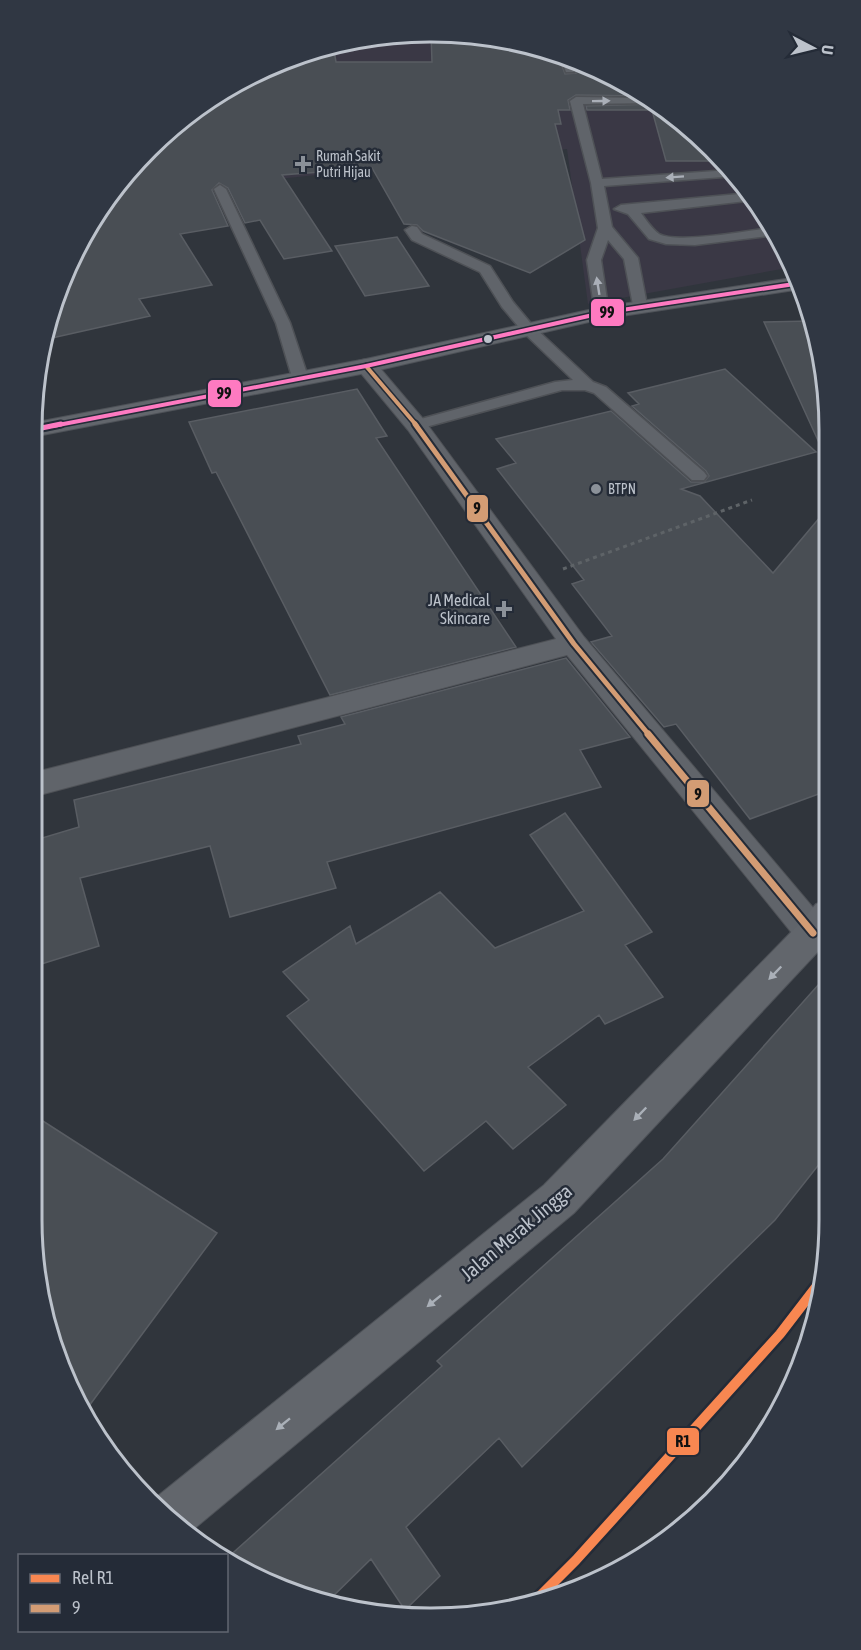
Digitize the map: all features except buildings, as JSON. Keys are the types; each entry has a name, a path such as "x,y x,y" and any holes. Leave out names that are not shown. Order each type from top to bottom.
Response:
{"main road":[{"path":"42,428 366,366 640,305 790,285"},
{"name":"Jalan Merak Jingga","path":"175,1513 559,1199 819,924"}],"street":[{"path":"366,366 416,425 531,581 574,644 819,922"},
{"path":"42,782 574,644"}],"lane":[{"path":"602,313 594,260 605,228 597,183 576,100 636,101"},
{"path":"597,183 723,174"},
{"path":"220,189 283,323 300,377"},
{"path":"601,207 632,210 742,198"},
{"path":"632,210 651,234 658,239 675,241 765,233"},
{"path":"605,228 631,258 640,305"},
{"path":"412,231 417,237 485,269 507,304 528,329 587,385"},
{"path":"416,425 561,385 587,385 600,390 698,476"}],"path":[{"path":"531,581 752,500"}],"shaded area":[{"name":"Rumah Sakit Putri Hijau","path":"430,42 481,45 531,55 579,72 625,94 667,122 687,138 723,174 739,194 767,236 783,269 588,304 567,149 201,187 178,135 215,107 259,82 306,63 355,49"}],"rail line":[{"name":"R1","path":"546,1590 576,1560 780,1334 813,1292"}],"transit line":[{"name":"99","path":"42,428 366,366 602,313 790,285"},
{"name":"9","path":"366,366 416,425 531,581 574,644 813,933"}],"place":[{"name":"Rumah Sakit Putri Hijau","path":"303,164"},
{"name":"BTPN","path":"596,489"},
{"name":"JA Medical Skincare","path":"504,609"}]}
